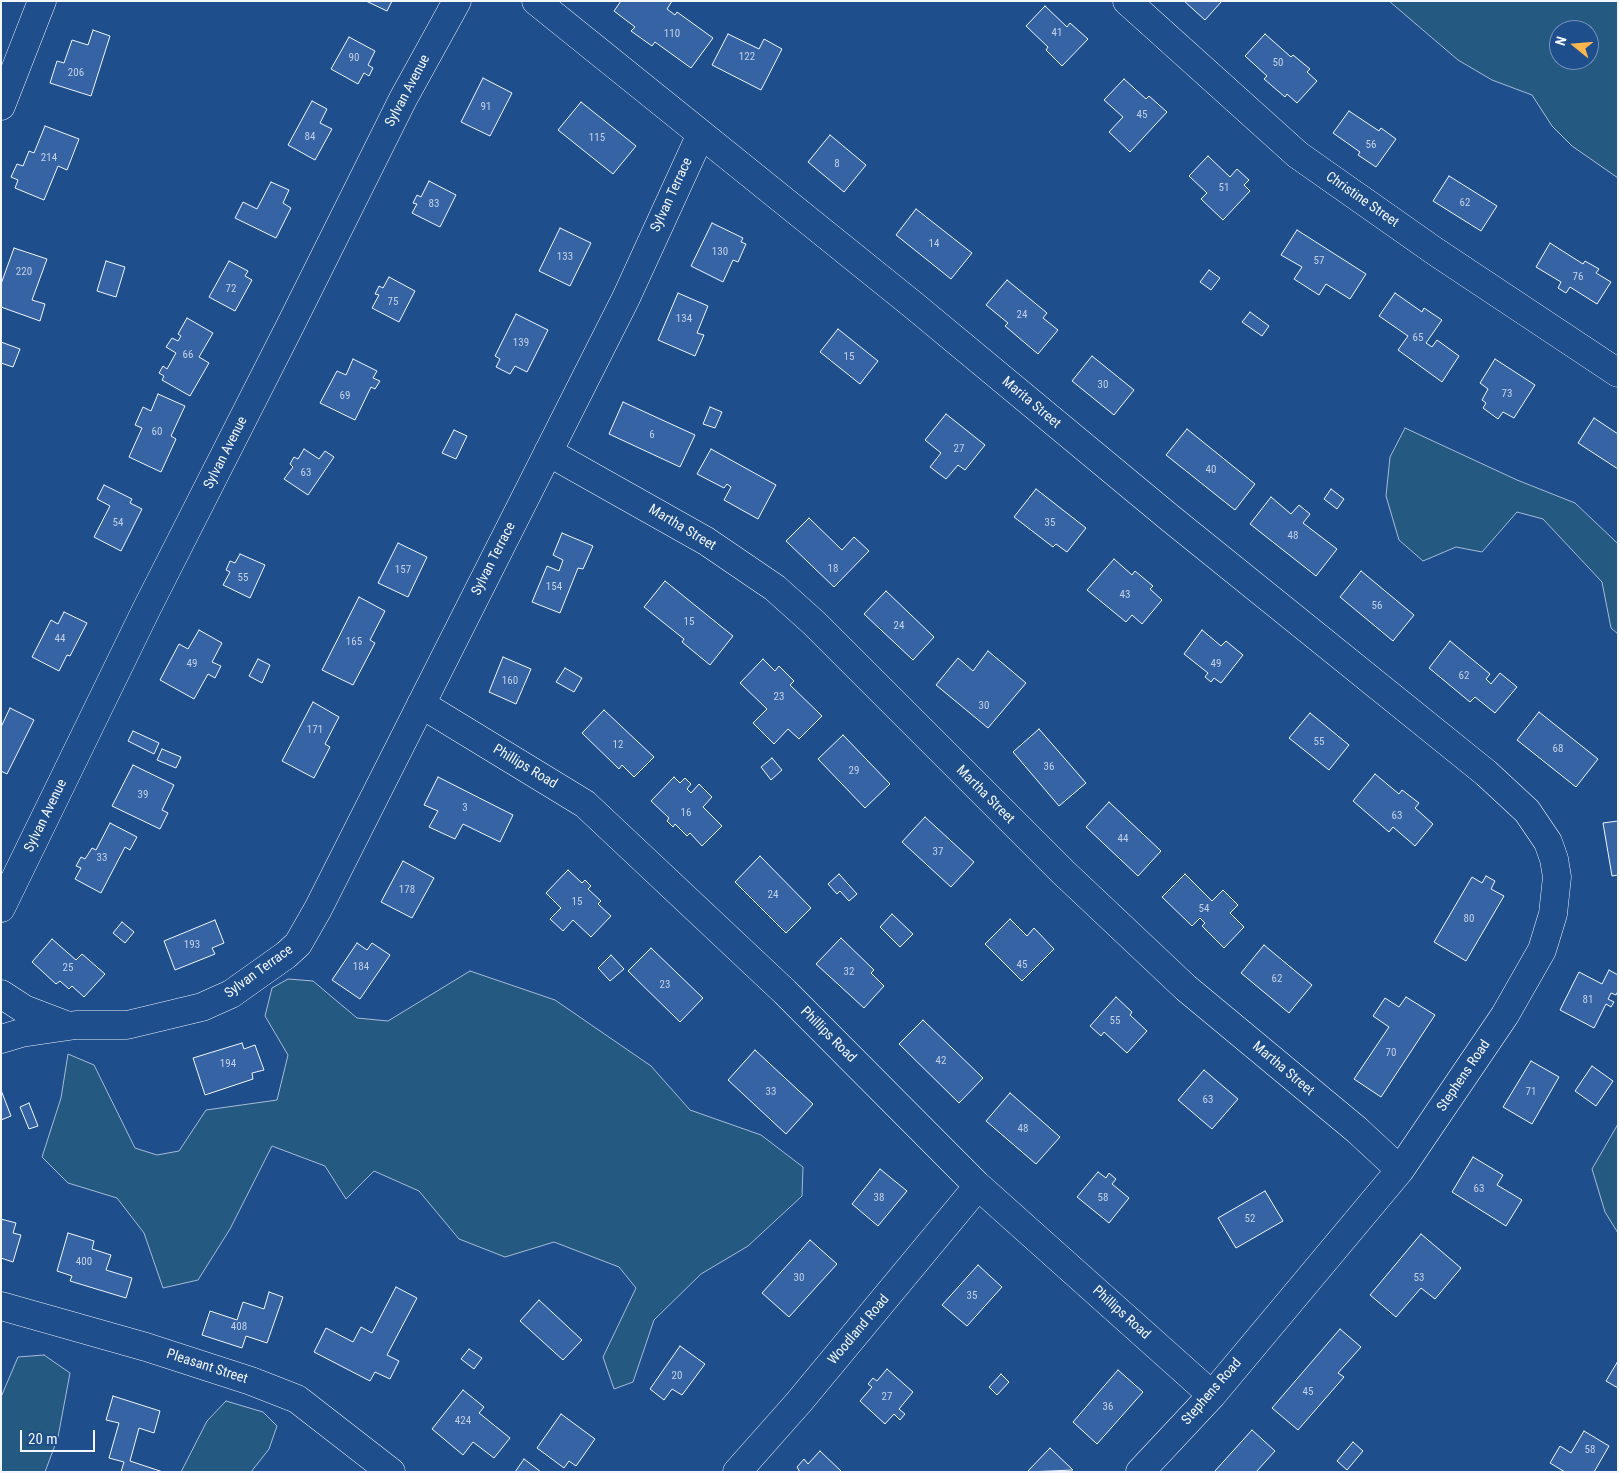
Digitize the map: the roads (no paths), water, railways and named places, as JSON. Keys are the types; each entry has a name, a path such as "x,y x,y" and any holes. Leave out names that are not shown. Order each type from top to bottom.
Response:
{"street":[{"path":"1,106 42,1"},
{"name":"Sylvan Avenue","path":"1,908 146,608 292,324 403,99 457,1"},
{"path":"536,1 701,134"},
{"name":"Christine Street","path":"1127,1 1298,155 1436,252 1618,373"},
{"name":"Sylvan Terrace","path":"1,1039 68,1026 127,1025 202,1007 231,994 286,955 298,944 312,921 626,298 701,134"},
{"name":"Marita Street","path":"701,134 1362,673"},
{"name":"Martha Street","path":"548,452 706,540 775,588 820,629 1063,872 1173,976 1357,1130 1400,1170"},
{"name":"Stephens Road","path":"1140,1472 1212,1394 1400,1170 1505,1015 1534,967 1542,950 1553,914 1557,877 1554,859 1548,842 1527,811 1486,773 1362,673"},
{"name":"Phillips Road","path":"421,704 585,804 785,992 978,1186 1212,1394"},
{"name":"Sylvan Terrace","path":"1,994 24,1009 68,1026"},
{"name":"Woodland Road","path":"737,1472 799,1402 978,1186"},
{"name":"Pleasant Street","path":"1,1306 146,1347 251,1380 297,1400 391,1472"}]}
